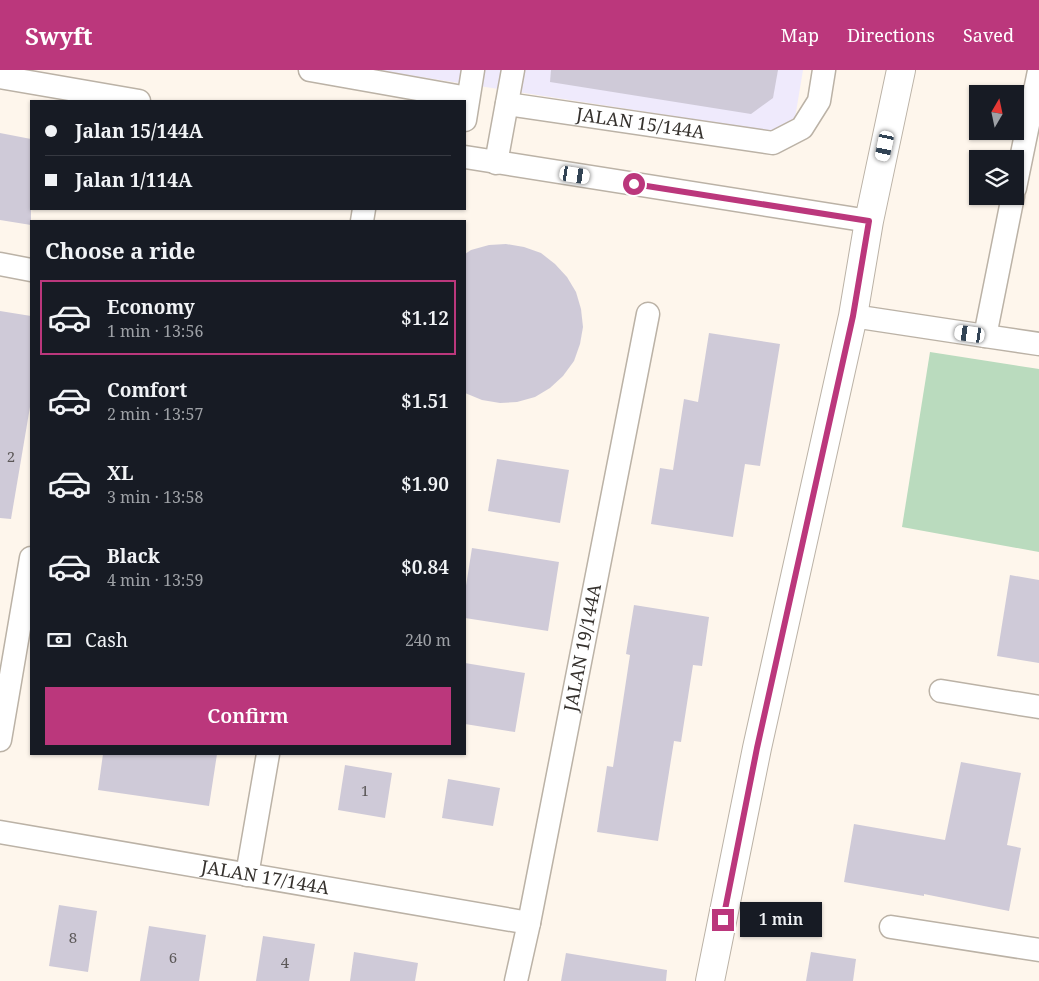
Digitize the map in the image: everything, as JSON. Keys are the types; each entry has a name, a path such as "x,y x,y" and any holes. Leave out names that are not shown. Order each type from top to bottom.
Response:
{"street":[{"path":"310,70 468,98"},
{"path":"466,113 473,70"},
{"path":"496,163 513,70"},
{"name":"JALAN 15/144A","path":"508,104 773,143 802,128 818,101 824,70"},
{"path":"710,981 757,748 853,316 869,221 901,70"},
{"path":"1023,150 1039,70"},
{"path":"0,77 133,100"},
{"path":"466,157 869,221"},
{"path":"985,336 1011,205"},
{"path":"0,264 30,270"},
{"name":"JALAN 19/144A","path":"516,981 648,314"},
{"path":"853,316 1039,344"},
{"path":"0,740 30,564"},
{"path":"941,691 1039,707"},
{"path":"247,875 268,755"},
{"name":"JALAN 17/144A","path":"0,832 529,923"},
{"path":"891,927 1039,950"}],"shaded area":[{"path":"375,70 803,70 795,118 771,131"}],"green space":[{"path":"930,352 1039,369 1039,552 902,527"}],"building":[{"path":"551,70 778,70 773,98 751,114 550,82"},
{"path":"0,133 30,139 31,220 30,225 0,220"},
{"path":"506,244 524,247 541,253 567,277 576,292 581,309 583,327 574,361 563,376 550,388 535,397 517,402 500,403 482,400 466,393 466,253 489,245"},
{"path":"0,311 30,316 30,407 11,519 0,518"},
{"path":"709,333 780,344 760,466 745,464 733,537 651,524 660,468 673,470 684,399 698,402"},
{"path":"497,459 569,470 560,523 488,511"},
{"path":"472,548 559,562 548,631 466,618 466,586"},
{"path":"1010,575 1039,580 1039,663 997,656"},
{"path":"634,605 709,617 702,666 693,665 681,742 674,741 658,841 597,832 607,766 613,767 630,655 626,654"},
{"path":"466,663 525,673 515,732 466,724"},
{"path":"103,755 217,755 209,806 98,790"},
{"path":"961,762 1021,773 1007,845 1021,848 1009,911 924,894 924,896 844,882 854,824 945,840"},
{"path":"345,765 392,773 385,818 338,810"},
{"path":"448,779 500,788 493,826 442,818"},
{"path":"59,905 97,911 88,972 49,966"},
{"path":"149,926 206,935 199,981 140,981"},
{"path":"263,936 315,944 309,981 256,981"},
{"path":"354,952 418,963 415,981 350,981"},
{"path":"811,952 856,959 853,981 806,981"},
{"path":"566,953 667,970 666,981 561,981"}],"route":[{"path":"634,184 869,221 853,316 757,748 723,920"}]}
